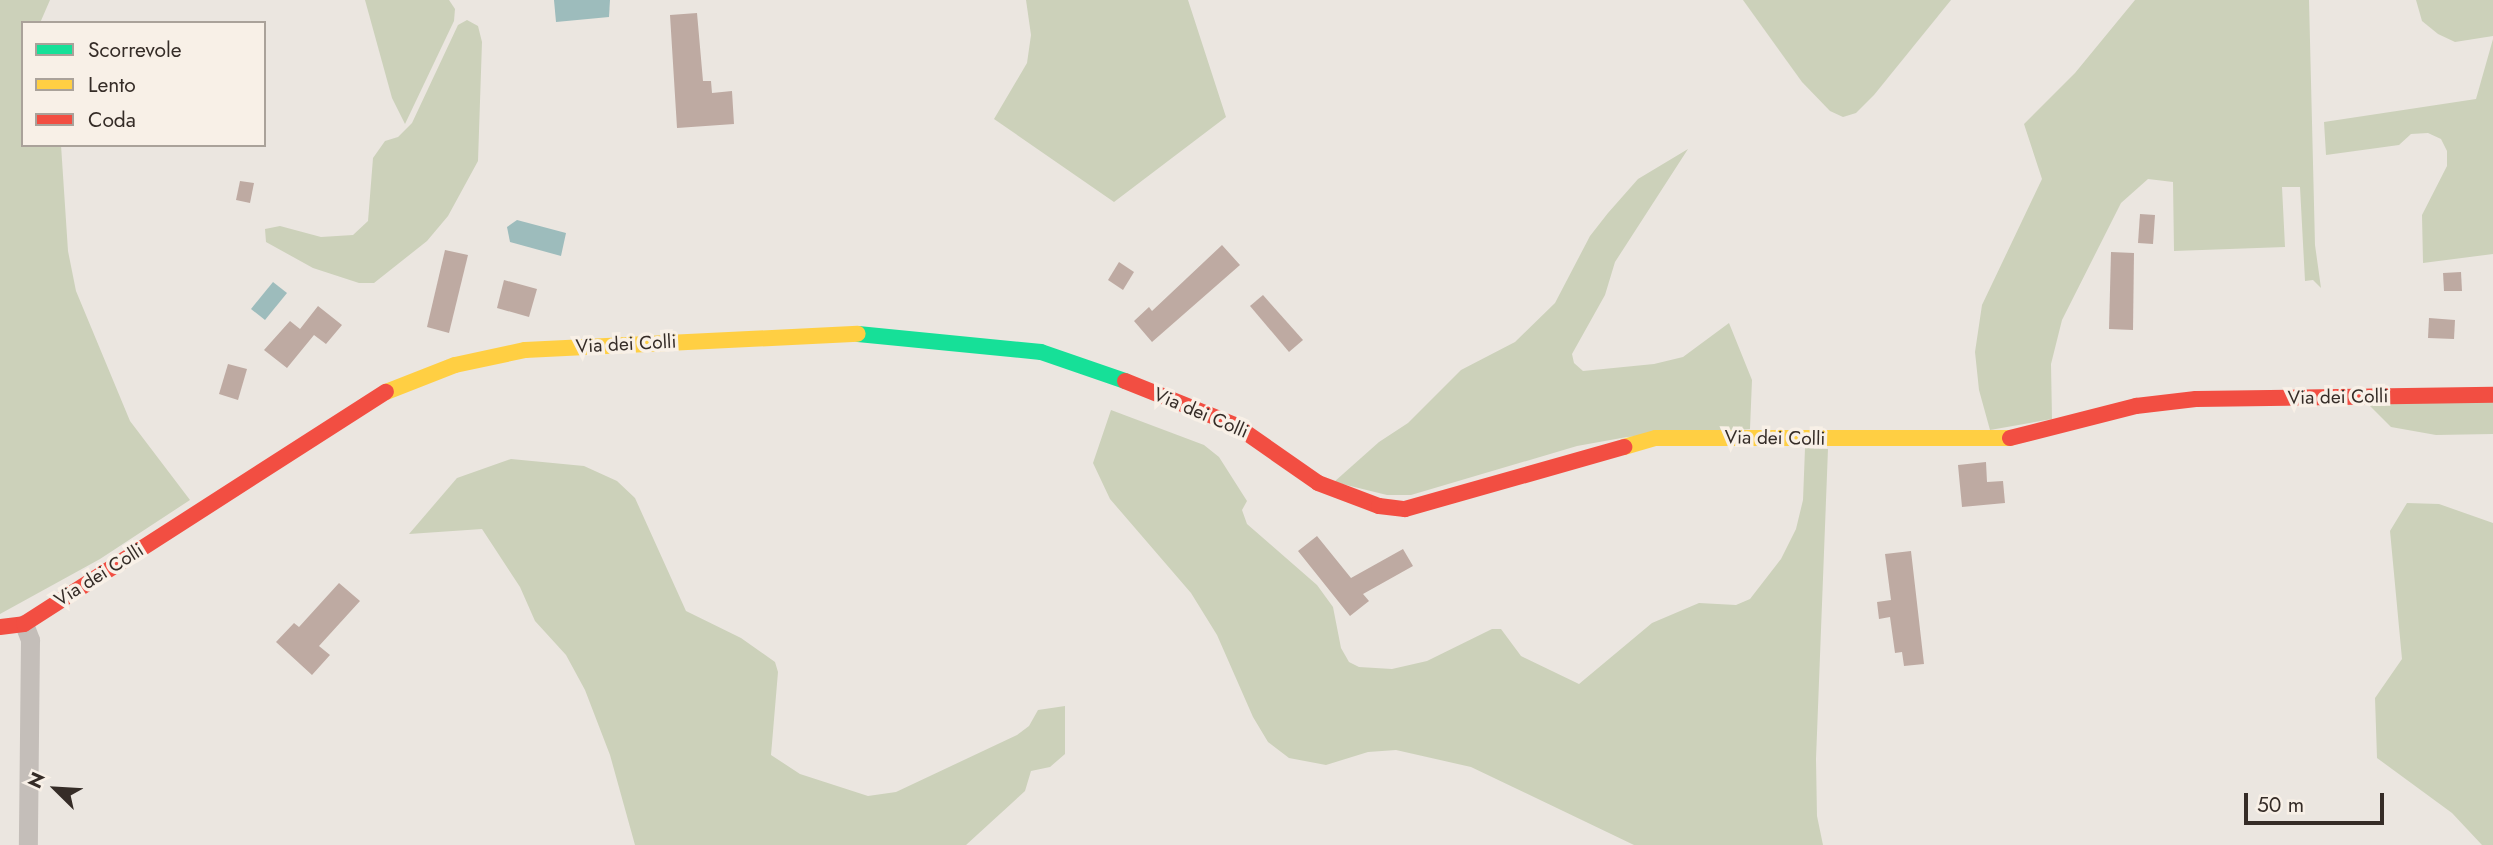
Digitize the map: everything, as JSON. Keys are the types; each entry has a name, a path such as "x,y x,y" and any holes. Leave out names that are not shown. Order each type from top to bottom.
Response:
{"street":[{"name":"Via dei Colli","path":"0,627 24,624 387,391 455,365 525,350 836,332 1041,352 1235,425 1318,483 1379,506 1405,509 1656,438 2010,438 2136,406 2196,399 2493,395"},
{"path":"24,624 30,640 28,845"}],"green space":[{"path":"0,0 50,0 41,21 21,21 21,147 61,147 68,251 76,291 130,421 190,500 100,559 0,614"},
{"path":"365,0 449,0 455,9 454,21 405,124 392,98"},
{"path":"1026,0 1188,0 1226,117 1114,202 994,119 1027,63 1031,35"},
{"path":"1743,0 1951,0 1874,95 1856,113 1843,117 1830,111 1802,82"},
{"path":"2135,0 2309,0 2315,245 2321,288 2313,280 2305,281 2300,187 2282,187 2285,247 2174,251 2173,182 2148,179 2121,203 2062,320 2051,364 2052,419 1990,430 1979,390 1975,352 1982,305 2042,179 2024,124 2075,73"},
{"path":"2416,0 2493,0 2493,36 2455,42 2438,34 2422,21"},
{"path":"467,20 478,26 482,42 478,161 448,216 427,241 374,283 359,283 313,268 266,242 265,229 280,226 321,237 353,235 368,221 373,158 385,141 398,137 412,123 458,25"},
{"path":"2493,39 2493,254 2423,263 2422,215 2447,166 2447,151 2441,139 2428,133 2411,134 2399,145 2326,155 2324,122 2476,99"},
{"path":"1688,149 1615,262 1605,295 1572,354 1574,363 1583,371 1654,364 1683,357 1729,323 1752,380 1750,429 1627,437 1577,446 1411,495 1387,495 1334,482 1379,442 1408,423 1461,370 1515,342 1555,303 1590,236 1638,179"},
{"path":"2493,398 2493,434 2436,435 2391,427 2363,399"},
{"path":"1111,410 1204,445 1219,457 1247,501 1242,510 1247,524 1317,585 1333,607 1341,648 1349,662 1359,667 1392,669 1427,661 1492,629 1501,629 1521,656 1579,684 1652,623 1699,603 1736,605 1750,599 1781,559 1796,529 1803,500 1805,448 1828,449 1816,759 1817,816 1823,845 1634,845 1471,767 1396,750 1368,752 1326,765 1289,758 1268,742 1253,717 1217,635 1191,593 1110,499 1093,463"},
{"path":"511,459 584,466 617,481 635,498 686,611 741,638 775,662 778,672 771,755 800,774 868,796 896,792 1017,735 1029,726 1038,710 1065,706 1065,754 1050,767 1031,771 1025,791 966,845 635,845 610,755 585,690 566,655 535,621 520,587 482,529 409,534 457,478"},
{"path":"2407,503 2439,504 2493,523 2493,845 2482,845 2452,813 2377,758 2375,698 2402,659 2390,531"}],"water":[{"path":"554,0 610,0 609,17 556,22"},
{"path":"517,220 566,233 561,256 510,242 507,227"},
{"path":"273,282 287,293 265,320 251,309"}],"building":[{"path":"697,13 703,81 711,81 712,93 732,91 734,124 677,128 670,15"},
{"path":"240,181 254,183 250,203 236,200"},
{"path":"2140,214 2155,215 2153,244 2138,243"},
{"path":"1222,245 1240,265 1152,342 1134,321 1149,307 1152,311"},
{"path":"445,250 468,255 449,333 427,327"},
{"path":"2111,252 2134,253 2133,330 2109,329"},
{"path":"1119,262 1134,272 1123,290 1108,280"},
{"path":"2461,272 2462,291 2444,291 2443,273"},
{"path":"504,280 537,289 529,317 497,308"},
{"path":"1263,295 1303,340 1289,352 1250,306"},
{"path":"318,306 342,325 326,344 314,335 287,368 264,350 290,321 300,329"},
{"path":"2429,318 2455,320 2454,339 2428,338"},
{"path":"228,364 247,369 238,400 219,394"},
{"path":"1986,462 1987,482 2003,481 2005,503 1962,507 1958,465"},
{"path":"1317,536 1351,578 1403,549 1413,566 1363,594 1369,601 1350,616 1298,551"},
{"path":"1911,551 1924,664 1904,666 1902,652 1895,653 1890,617 1879,619 1877,602 1891,600 1885,554"},
{"path":"339,583 360,601 319,646 330,655 312,675 276,642 294,623 299,627"}],"traffic: fast":[{"path":"858,334 1041,352 1125,381"}],"traffic: slow":[{"path":"386,392 455,365 525,350 858,334"},
{"path":"1624,447 1656,438 2010,438"}],"traffic: jam":[{"path":"1125,381 1235,425 1318,483 1379,506 1405,509 1624,447"},
{"path":"0,627 24,624 386,392"},
{"path":"2010,438 2136,406 2196,399 2493,395"}]}
